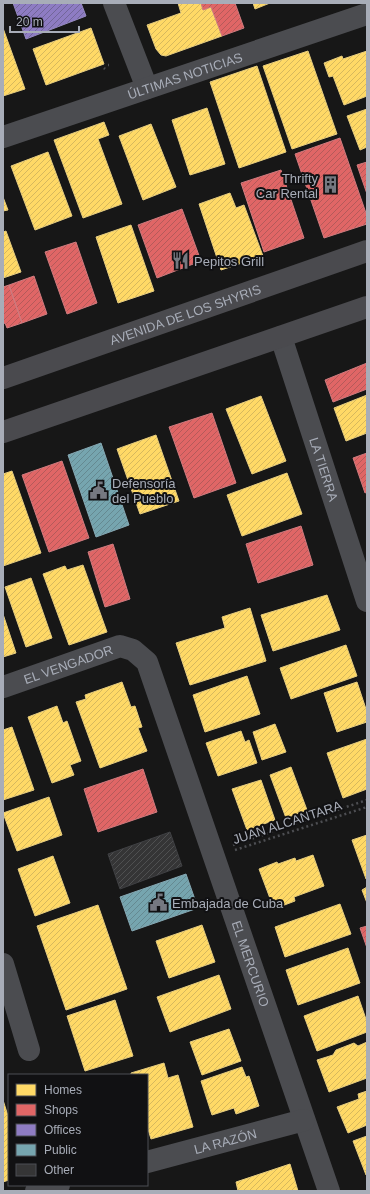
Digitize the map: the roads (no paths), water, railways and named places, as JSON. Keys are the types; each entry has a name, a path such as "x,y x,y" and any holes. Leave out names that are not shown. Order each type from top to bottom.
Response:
{"main road":[{"name":"AVENIDA DE LOS SHYRIS","path":"3,378 367,251"},
{"path":"3,432 367,307"}],"street":[{"path":"114,3 147,88"},
{"name":"ÚLTIMAS NOTICIAS","path":"3,137 367,14"},
{"name":"LA TIERRA","path":"281,337 367,601"},
{"name":"EL VENGADOR","path":"3,687 120,646 133,650"},
{"name":"EL MERCURIO","path":"133,650 147,662 221,851 304,1120 329,1191"},
{"path":"3,964 29,1050"},
{"name":"LA RAZÓN","path":"148,1162 304,1120"},
{"path":"36,1191 55,1186"}],"place":[{"name":"Thrifty Car Rental","path":"331,185"},
{"name":"Pepitos Grill","path":"181,261"},
{"name":"Defensoría del Pueblo","path":"99,490"},
{"name":"Embajada de Cuba","path":"159,903"}]}
